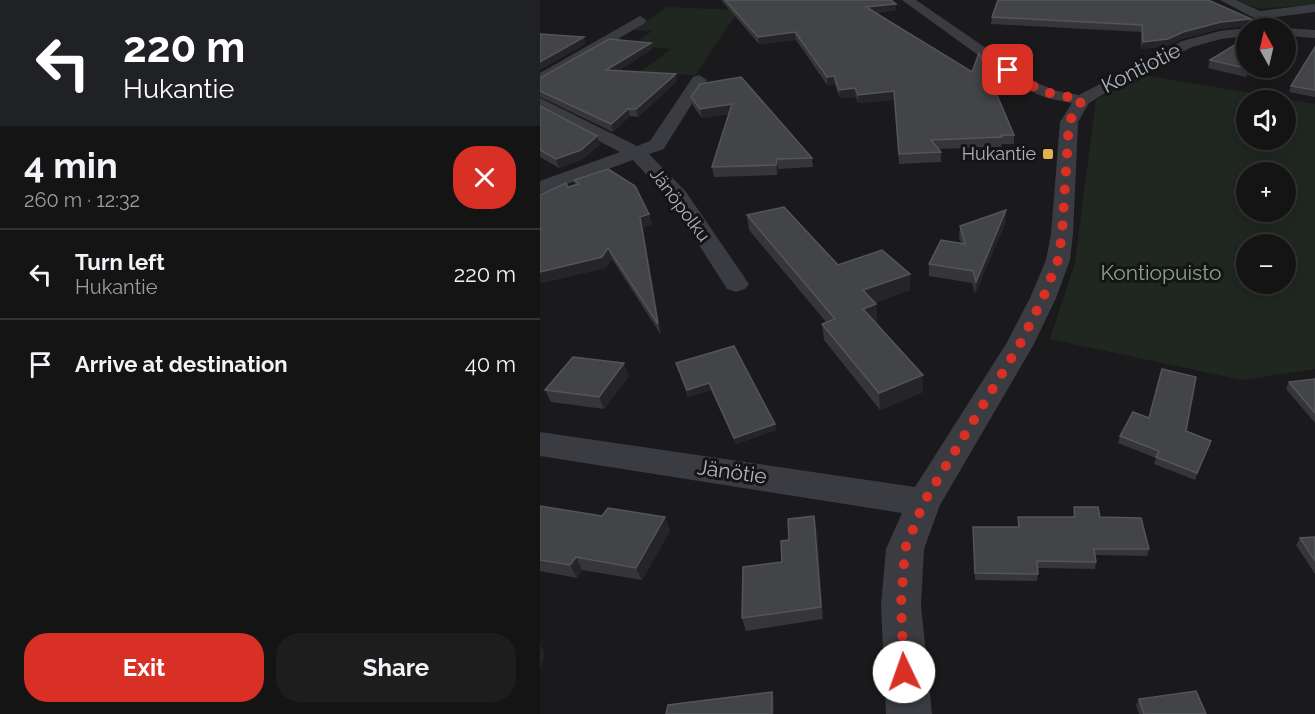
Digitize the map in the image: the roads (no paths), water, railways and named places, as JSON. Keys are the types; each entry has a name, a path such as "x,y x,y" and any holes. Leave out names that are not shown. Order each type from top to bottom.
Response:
{"street":[{"path":"908,0 1031,86 1053,95 1082,100"},
{"path":"1226,0 1246,18"},
{"name":"Kontiotie","path":"1276,18 1315,8"},
{"path":"540,80 640,20"},
{"name":"Kontiotie","path":"909,714 904,672 902,594 905,549 924,502 1020,344 1043,298 1058,260 1062,234 1069,122 1082,100 1123,76 1187,44 1236,30"},
{"path":"1296,33 1315,34"},
{"name":"Jänöpolku","path":"635,152 657,145 699,80"},
{"path":"540,103 635,152"},
{"path":"540,188 635,152"},
{"name":"Jänöpolku","path":"635,152 646,160 669,185 736,284"},
{"name":"Jänötie","path":"540,444 924,502"}],"place":[{"name":"Hukantie","path":"1048,154"}],"park label":[{"name":"Kontiopuisto","path":"1161,273"}]}
